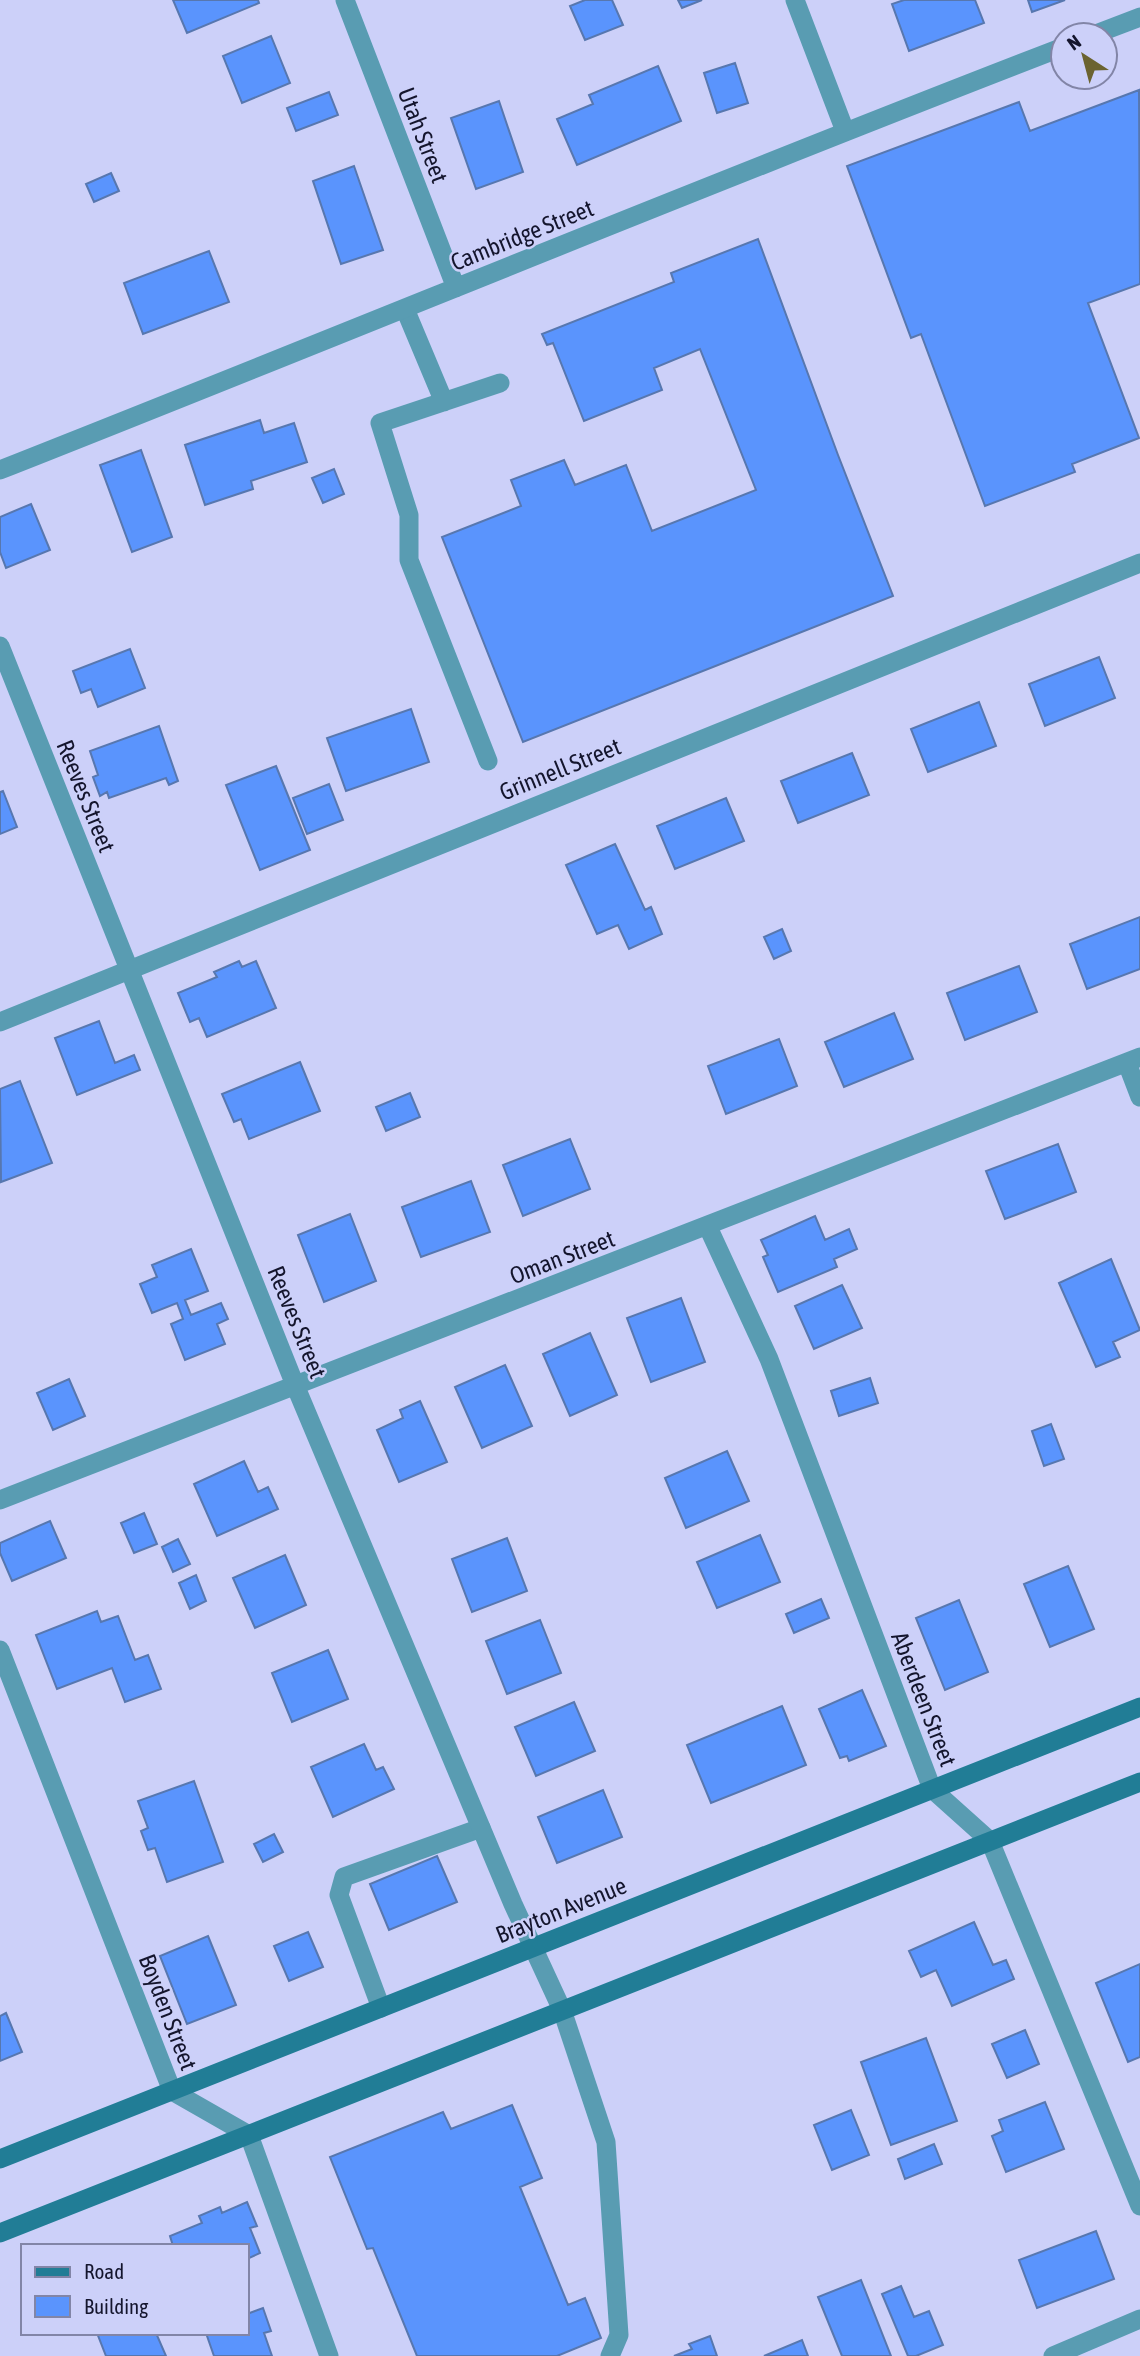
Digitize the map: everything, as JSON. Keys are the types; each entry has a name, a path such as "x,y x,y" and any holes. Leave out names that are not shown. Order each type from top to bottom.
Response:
{"main road":[{"name":"Brayton Avenue","path":"0,2159 1140,1707"},
{"path":"0,2233 1140,1782"}],"street":[{"name":"Utah Street","path":"345,0 456,288"},
{"path":"795,0 845,131"},
{"path":"1119,25 1140,17"},
{"name":"Cambridge Street","path":"0,470 845,131 1049,52"},
{"path":"405,309 444,402"},
{"path":"488,761 409,560 408,515 380,423 500,383"},
{"name":"Grinnell Street","path":"0,1022 1140,563"},
{"name":"Reeves Street","path":"0,646 296,1385 481,1828 562,2010 606,2142 619,2335 610,2356"},
{"path":"1133,1060 1140,1097"},
{"name":"Oman Street","path":"0,1500 1133,1060"},
{"name":"Aberdeen Street","path":"708,1227 769,1359 932,1789 990,1841 1140,2206"},
{"name":"Boyden Street","path":"0,1650 172,2091 249,2135"},
{"path":"381,2008 340,1895 344,1877 481,1828"},
{"path":"249,2135 329,2356"},
{"path":"1053,2356 1140,2319"}],"building":[{"path":"173,0 258,0 259,3 187,33"},
{"path":"585,0 612,0 623,25 585,40 570,6"},
{"path":"678,0 702,0 682,8"},
{"path":"904,0 975,0 984,23 909,51 892,4"},
{"path":"1028,0 1065,0 1032,12"},
{"path":"271,36 290,83 242,103 223,56"},
{"path":"735,63 748,103 717,113 704,73"},
{"path":"658,66 681,121 577,165 557,119 593,104 589,95"},
{"path":"1139,90 1140,284 1088,303 1139,438 1072,464 1075,472 985,506 921,334 911,338 847,166 1019,102 1030,131"},
{"path":"329,92 338,115 296,131 287,108"},
{"path":"499,101 523,172 476,189 451,118"},
{"path":"354,166 383,250 341,264 313,181"},
{"path":"111,173 119,191 94,202 86,184"},
{"path":"758,239 893,596 523,742 442,537 521,506 511,480 564,460 575,485 626,465 652,531 756,490 700,349 654,368 662,390 584,421 553,343 547,345 542,334 674,282 671,273"},
{"path":"209,251 229,302 143,334 124,283"},
{"path":"260,420 264,433 294,423 307,462 251,481 253,489 205,505 185,445"},
{"path":"141,450 172,537 132,552 100,465"},
{"path":"334,469 344,494 323,503 312,478"},
{"path":"31,504 50,550 6,568 0,552 0,517"},
{"path":"130,649 145,688 98,707 91,689 81,693 73,671"},
{"path":"1099,657 1115,698 1045,726 1029,684"},
{"path":"979,702 996,746 928,772 911,729"},
{"path":"411,709 429,762 346,791 327,738"},
{"path":"159,726 178,781 169,785 166,778 109,798 107,792 100,796 93,777 98,775 90,751"},
{"path":"852,753 869,795 798,823 781,781"},
{"path":"276,766 310,850 260,870 226,785"},
{"path":"329,784 343,820 307,834 293,798"},
{"path":"3,791 17,827 0,834 0,792"},
{"path":"726,798 744,841 675,869 657,826"},
{"path":"615,844 645,910 651,907 662,934 629,949 618,925 597,934 566,865"},
{"path":"1140,917 1140,969 1087,989 1070,944"},
{"path":"782,929 791,951 774,959 764,937"},
{"path":"239,961 242,967 256,961 276,1008 207,1037 199,1018 190,1022 178,993 217,977 214,972"},
{"path":"1019,966 1037,1012 965,1040 947,993"},
{"path":"894,1013 913,1059 844,1087 825,1042"},
{"path":"99,1021 115,1063 134,1055 140,1070 77,1095 55,1038"},
{"path":"779,1039 797,1086 726,1114 708,1066"},
{"path":"300,1062 320,1111 249,1139 241,1119 234,1122 222,1094"},
{"path":"20,1081 52,1163 1,1182 0,1089"},
{"path":"410,1093 420,1117 386,1131 376,1107"},
{"path":"570,1139 590,1189 523,1216 503,1165"},
{"path":"1058,1144 1076,1192 1005,1219 986,1171"},
{"path":"471,1181 490,1232 421,1257 402,1207"},
{"path":"350,1214 376,1281 324,1302 298,1235"},
{"path":"815,1216 825,1240 849,1229 857,1249 834,1259 837,1267 778,1292 763,1257 768,1255 761,1240"},
{"path":"191,1249 208,1291 185,1300 191,1315 221,1303 228,1319 217,1324 225,1344 185,1360 171,1324 183,1319 177,1303 152,1313 140,1284 157,1277 152,1265"},
{"path":"1111,1259 1140,1330 1113,1342 1120,1357 1096,1367 1059,1283"},
{"path":"842,1285 862,1328 814,1349 795,1306"},
{"path":"681,1298 705,1362 651,1382 627,1318"},
{"path":"590,1333 617,1395 570,1416 543,1354"},
{"path":"505,1365 532,1426 482,1448 455,1387"},
{"path":"870,1378 878,1403 839,1416 831,1391"},
{"path":"69,1379 85,1416 53,1430 37,1393"},
{"path":"420,1401 447,1462 399,1482 377,1430 403,1418 400,1410"},
{"path":"1051,1424 1064,1459 1044,1466 1032,1431"},
{"path":"727,1451 749,1501 686,1528 665,1478"},
{"path":"244,1461 258,1492 268,1487 278,1509 217,1536 194,1484"},
{"path":"144,1513 157,1544 134,1553 121,1523"},
{"path":"50,1521 66,1558 12,1581 0,1553 0,1543"},
{"path":"760,1535 780,1582 717,1608 697,1562"},
{"path":"507,1538 527,1591 472,1612 452,1559"},
{"path":"178,1539 190,1564 173,1572 162,1547"},
{"path":"285,1555 306,1605 255,1628 233,1578"},
{"path":"1068,1566 1094,1629 1050,1647 1024,1584"},
{"path":"196,1575 206,1601 190,1609 179,1583"},
{"path":"821,1599 829,1618 794,1633 786,1614"},
{"path":"959,1600 988,1672 945,1690 916,1618"},
{"path":"97,1611 101,1622 118,1616 135,1660 148,1655 161,1689 125,1702 112,1668 57,1689 36,1635"},
{"path":"540,1620 561,1673 507,1694 486,1641"},
{"path":"328,1650 348,1699 292,1722 272,1673"},
{"path":"862,1690 886,1746 849,1761 847,1756 840,1758 819,1709"},
{"path":"574,1702 595,1751 536,1776 515,1727"},
{"path":"782,1706 806,1765 711,1803 687,1745"},
{"path":"364,1744 376,1770 383,1767 394,1789 333,1817 311,1767"},
{"path":"194,1781 223,1862 167,1882 155,1848 148,1850 141,1831 148,1828 138,1801"},
{"path":"603,1790 622,1837 557,1863 538,1817"},
{"path":"274,1834 283,1852 263,1862 254,1844"},
{"path":"437,1856 457,1902 389,1930 370,1884"},
{"path":"974,1922 993,1965 1006,1960 1014,1979 952,2006 936,1970 921,1977 909,1951"},
{"path":"308,1932 323,1967 289,1981 274,1946"},
{"path":"208,1936 236,2005 187,2024 160,1956"},
{"path":"1140,1964 1140,2057 1128,2062 1096,1983"},
{"path":"6,2013 22,2052 0,2061 0,2016"},
{"path":"1025,2030 1039,2064 1007,2078 992,2044"},
{"path":"926,2038 957,2121 891,2145 861,2062"},
{"path":"1045,2102 1064,2149 1006,2172 992,2136 1003,2131 999,2120"},
{"path":"512,2105 542,2178 520,2187 568,2305 585,2298 601,2338 557,2356 417,2356 373,2248 367,2249 330,2157 443,2112 451,2129"},
{"path":"851,2110 869,2155 832,2170 814,2125"},
{"path":"934,2144 942,2164 905,2179 898,2159"},
{"path":"247,2202 257,2226 250,2228 260,2253 248,2259 248,2244 172,2244 170,2236 202,2223 199,2216 220,2207 222,2213"},
{"path":"1096,2231 1114,2279 1037,2308 1019,2260"},
{"path":"861,2280 891,2356 842,2356 818,2297"},
{"path":"901,2286 914,2317 929,2311 943,2345 916,2356 908,2356 882,2294"},
{"path":"263,2308 271,2331 264,2333 272,2356 214,2356 207,2335 248,2335 248,2314"},
{"path":"98,2335 157,2335 166,2356 106,2356"},
{"path":"710,2336 717,2356 674,2356 692,2349 689,2344"},
{"path":"802,2340 808,2356 764,2356"}]}
